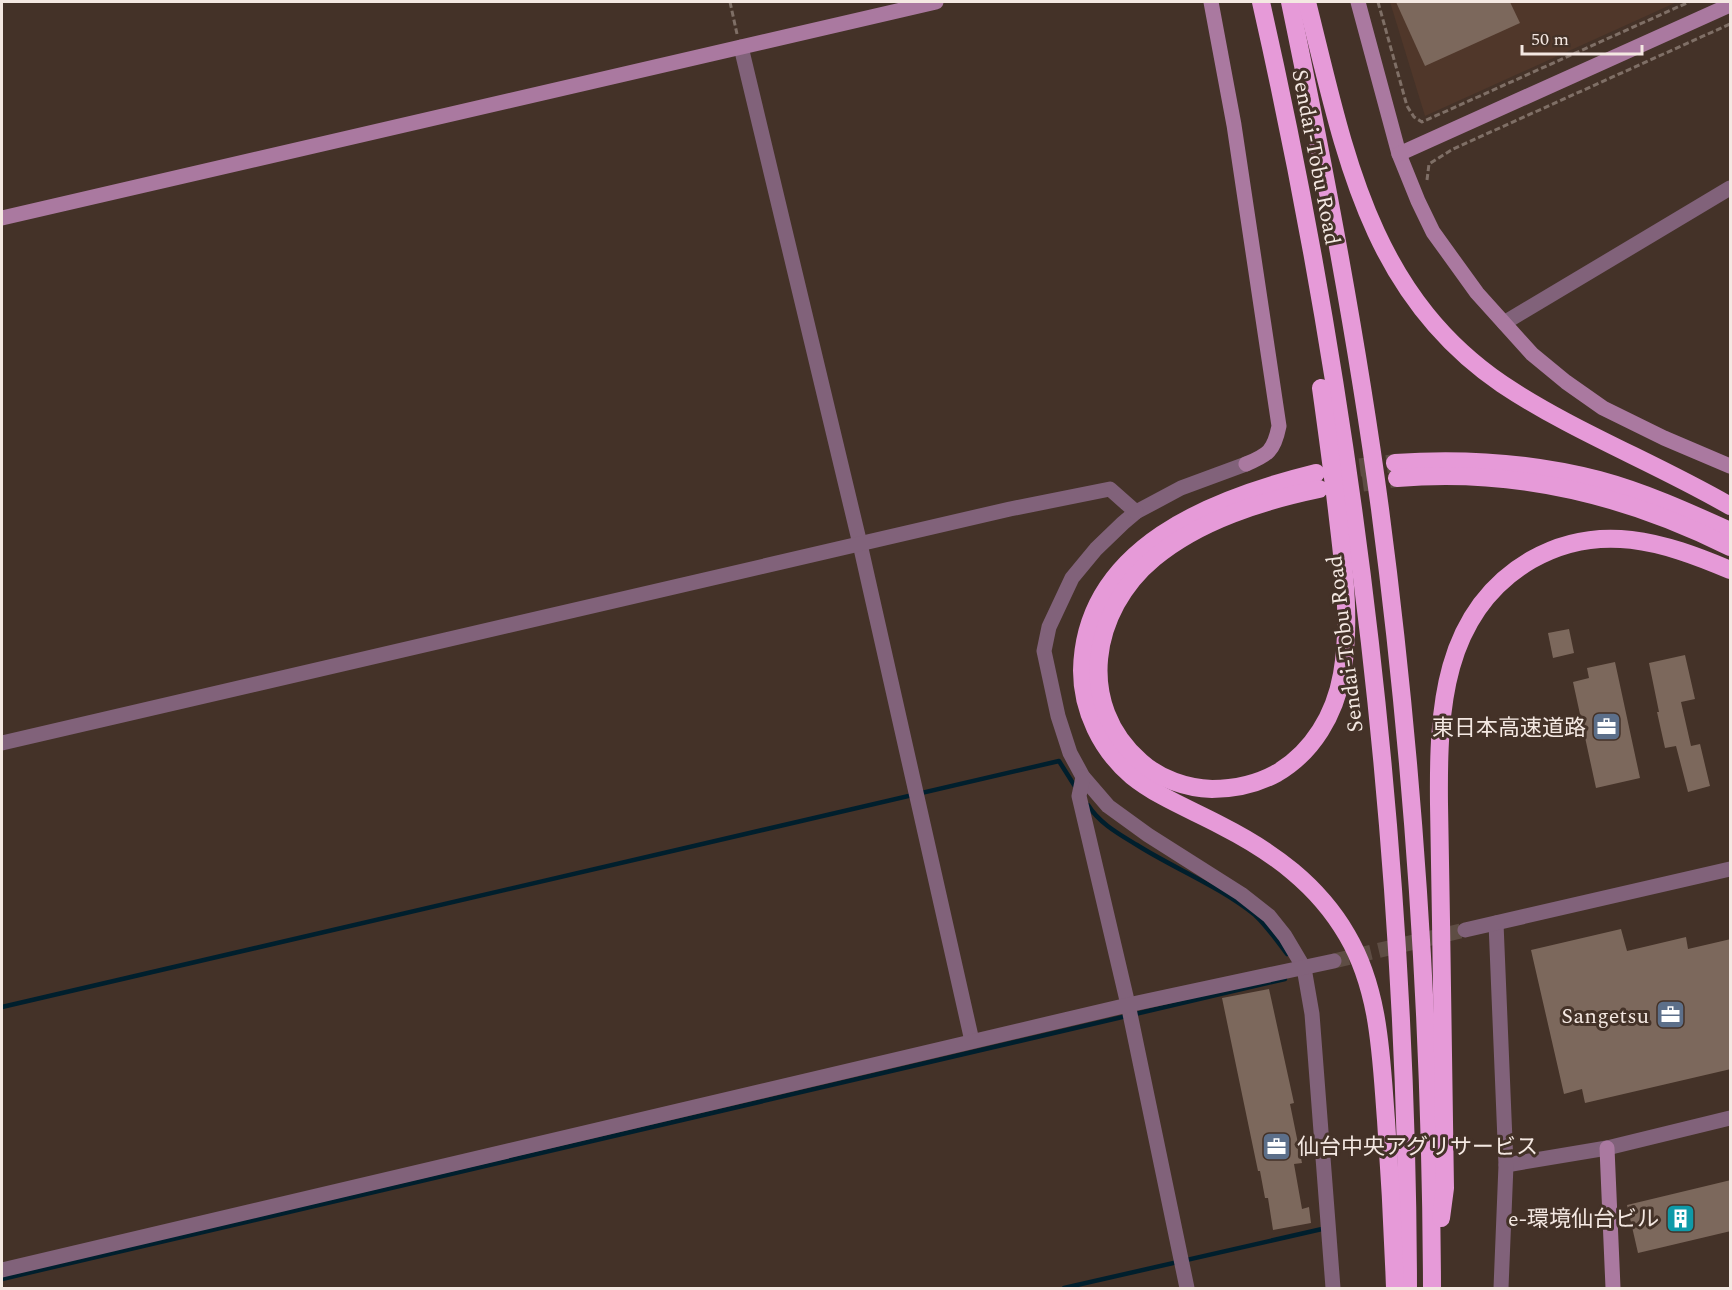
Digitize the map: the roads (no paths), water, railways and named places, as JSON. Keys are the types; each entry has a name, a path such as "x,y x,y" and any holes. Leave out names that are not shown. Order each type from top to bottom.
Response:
{"highway":[{"name":"Sendai-Tobu Road","path":"1261,2 1305,210 1351,501 1382,756 1401,1020 1408,1193 1408,1288"},
{"name":"Sendai-Tobu Road","path":"1290,2 1352,326 1378,495 1396,642 1422,944 1431,1190 1432,1288"},
{"path":"1307,2 1357,190 1385,254 1404,285 1426,313 1452,342 1501,383 1574,426 1731,506"},
{"path":"1305,210 1314,336 1345,574 1342,674 1337,695 1327,719 1315,740 1287,767 1271,777 1225,789 1200,788 1174,782 1150,770 1130,753 1107,717 1100,693 1098,671 1100,645 1107,621 1118,599 1134,578 1154,558 1176,542 1206,526 1318,481 1266,486 1201,511 1153,540 1135,555 1108,586 1092,614 1085,635 1082,683 1086,705 1095,727 1118,762 1132,776 1280,860 1319,895 1348,937 1368,981 1376,1020 1390,1183 1395,1288"},
{"path":"1731,531 1638,493 1599,480 1560,472 1501,463 1457,461 1396,470 1546,484 1631,505 1731,547"},
{"path":"1432,1288 1445,1188 1439,775 1442,706 1448,674 1456,650 1480,604 1498,583 1526,563 1564,545 1589,539 1617,537 1644,541 1669,547 1730,570"}],"street":[{"path":"2,218 936,2"},
{"path":"1187,1288 1081,786 1058,716 1044,651 1049,627 1072,578 1096,549 1136,512 1181,488 1246,465 1269,453 1276,442 1280,426 1234,125 1211,2"},
{"path":"1358,2 1400,154 1418,201 1433,232 1477,293 1532,354 1603,408 1664,438 1731,466"},
{"path":"1400,154 1731,4"},
{"path":"741,47 860,544 972,1041"},
{"path":"1504,323 1731,188"},
{"path":"2,744 860,544 1110,489 1136,512"},
{"path":"1081,786 1148,835 1241,894 1269,916 1285,936 1304,968 1312,1014 1333,1288"},
{"path":"1465,930 1731,869"},
{"path":"1496,923 1506,1165 1501,1288"},
{"path":"2,1270 972,1041 1130,1012 1334,962"},
{"path":"1506,1165 1607,1148 1731,1118"},
{"path":"1607,1148 1613,1288"}],"waterway":[{"path":"2,1007 1059,761 1076,788"},
{"path":"1088,805 1104,823 1116,832 1212,886 1255,915 1287,954"},
{"path":"2,1279 1285,979"},
{"path":"1064,1288 1322,1229"}],"tunnel":[{"path":"1333,471 1395,463"},
{"path":"1336,486 1397,478"},
{"path":"1334,961 1465,930"}],"place":[{"name":"東日本高速道路","path":"1607,727"},
{"name":"Sangetsu","path":"1670,1015"},
{"name":"仙台中央アグリサービス","path":"1276,1146"},
{"name":"e-環境仙台ビル","path":"1680,1218"}]}
